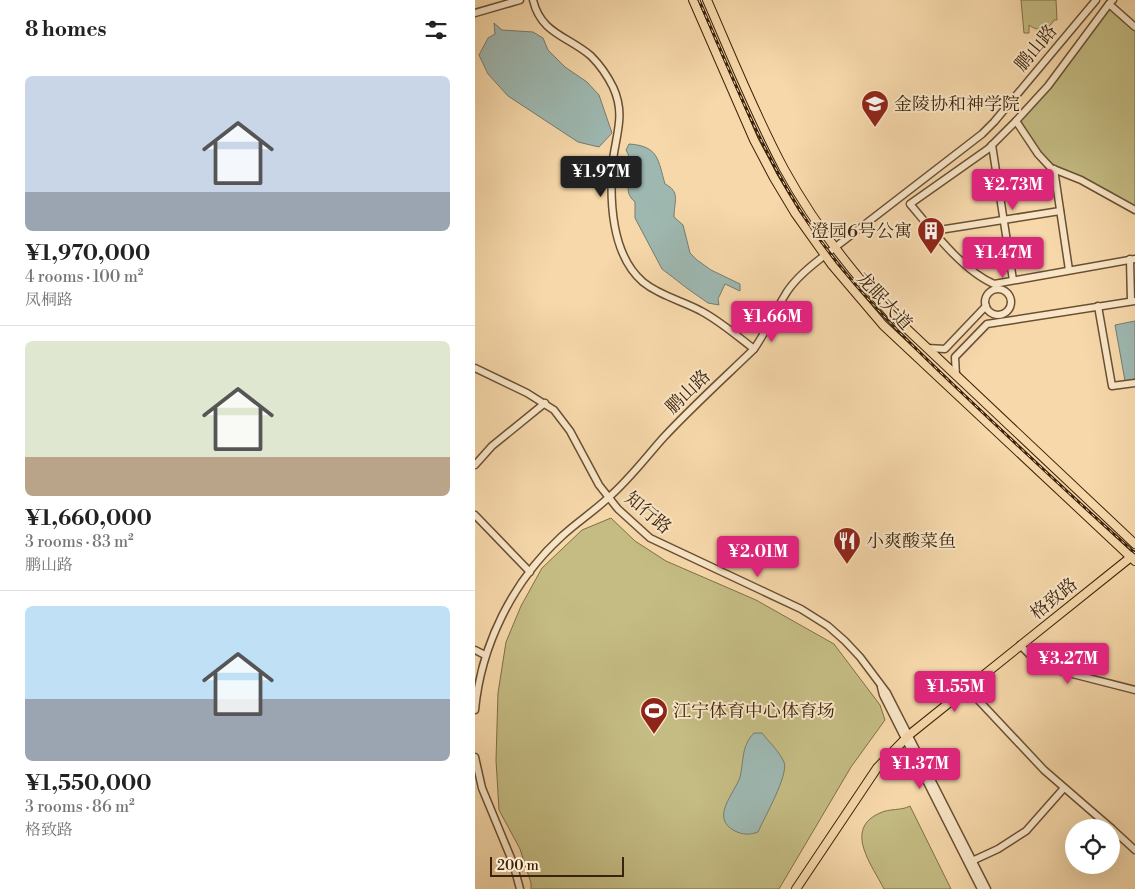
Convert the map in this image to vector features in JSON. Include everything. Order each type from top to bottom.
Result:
[{"type":"main road","name":"龙眠大道","points":[[693,0],[754,140],[795,213],[824,255],[883,325],[1134,557]]},
{"type":"main road","name":"龙眠大道","points":[[707,0],[765,133],[806,206],[865,286],[890,313],[1135,544]]},
{"type":"main road","name":"格致路","points":[[796,889],[877,768],[907,737],[1020,645],[1134,557]]},
{"type":"street","points":[[475,13],[520,0]]},
{"type":"street","points":[[533,0],[535,9],[543,23],[555,34],[591,56],[607,74],[616,94],[620,107],[619,124],[613,154],[611,206],[621,247],[631,267],[643,282],[717,320],[754,349]]},
{"type":"street","name":"鹏山路","points":[[475,710],[476,696],[485,655],[502,618],[540,558],[608,498],[666,435],[754,349],[764,336],[785,294],[802,275],[824,255],[988,128],[1096,0]]},
{"type":"street","points":[[1000,318],[1010,307],[1010,298],[1006,292],[994,287],[967,267],[910,204],[991,145],[1016,121],[1048,86],[1111,2],[1135,27]]},
{"type":"street","points":[[1016,121],[1037,154],[1054,169],[1081,180],[1135,210]]},
{"type":"street","points":[[991,145],[1013,280]]},
{"type":"street","points":[[1054,169],[1069,270]]},
{"type":"street","points":[[933,230],[1060,211]]},
{"type":"street","points":[[956,376],[955,357],[987,324],[1000,318],[1133,301],[1133,259],[1013,280],[994,287],[986,298],[986,306],[991,313],[1000,318]]},
{"type":"street","points":[[927,348],[945,349],[986,306]]},
{"type":"street","points":[[1098,306],[1112,386],[1135,383]]},
{"type":"street","name":"知行路","points":[[475,368],[545,403],[563,419],[608,498],[650,538],[801,610],[828,626],[861,657],[880,684],[883,695],[987,889]]},
{"type":"street","points":[[475,465],[492,446],[545,403]]},
{"type":"street","points":[[475,515],[530,572]]},
{"type":"street","points":[[1020,645],[1039,664],[1135,690]]},
{"type":"street","points":[[475,650],[485,655]]},
{"type":"street","points":[[967,688],[998,723],[1064,788],[1100,819]]},
{"type":"street","name":"知行路","points":[[907,737],[981,889]]},
{"type":"street","points":[[475,758],[478,785],[513,863],[520,889]]},
{"type":"street","points":[[972,861],[998,849],[1026,831],[1064,788]]},
{"type":"street","points":[[1120,836],[1135,850]]},
{"type":"shaded area","points":[[1021,0],[1056,0],[1057,20],[1054,20],[1052,24],[1043,29],[1036,29],[1029,25],[1029,33],[1024,33]]},
{"type":"shaded area","points":[[1110,8],[1135,30],[1135,208],[1111,192],[1055,166],[1039,151],[1021,121]]},
{"type":"shaded area","points":[[611,518],[635,541],[666,561],[756,600],[834,644],[880,705],[885,720],[851,767],[779,889],[531,889],[531,883],[520,849],[499,810],[496,760],[498,693],[506,642],[521,606],[542,568],[582,530]]},
{"type":"shaded area","points":[[910,806],[951,889],[884,889],[868,859],[862,838],[863,828],[869,820],[884,811]]},
{"type":"water","points":[[494,23],[502,30],[533,32],[543,38],[548,50],[565,67],[587,82],[599,95],[612,133],[599,147],[578,142],[508,96],[488,74],[479,55],[488,38],[495,34]]},
{"type":"water","points":[[629,144],[646,148],[656,156],[665,184],[675,194],[674,217],[683,225],[690,253],[711,270],[740,284],[740,291],[725,284],[718,299],[719,305],[708,303],[662,269],[635,218],[635,202],[631,198],[628,189],[632,170],[626,150]]},
{"type":"water","points":[[1135,321],[1135,379],[1125,381],[1115,325]]},
{"type":"water","points":[[754,733],[762,733],[779,754],[785,768],[780,786],[758,832],[747,834],[735,831],[728,826],[724,819],[724,812],[740,777],[747,743]]},
{"type":"railway","points":[[699,0],[764,147],[795,203],[831,255],[850,279],[913,346],[1037,464],[1135,553]]},
{"type":"place","name":"金陵协和神学院","points":[[875,128]]},
{"type":"place","name":"澄园6号公寓","points":[[931,255]]},
{"type":"place","name":"小爽酸菜鱼","points":[[847,565]]},
{"type":"place","name":"江宁体育中心体育场","points":[[654,735]]}]
